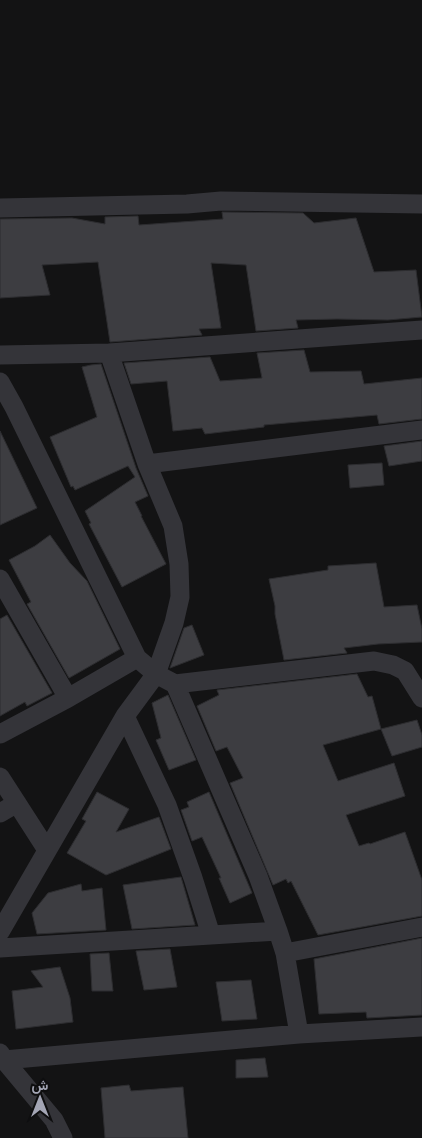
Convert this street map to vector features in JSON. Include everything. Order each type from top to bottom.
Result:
[{"type":"street","points":[[0,208],[187,204],[221,201],[422,204]]},
{"type":"street","points":[[0,355],[109,353],[422,330]]},
{"type":"street","points":[[0,932],[125,716],[156,674],[174,624],[180,596],[179,564],[173,526],[147,464],[109,353]]},
{"type":"street","points":[[0,382],[7,411],[137,658],[156,674],[174,684],[374,661],[393,665],[404,672],[422,698]]},
{"type":"street","points":[[147,464],[422,430]]},
{"type":"street","points":[[0,579],[68,698]]},
{"type":"street","points":[[0,734],[68,698],[137,658]]},
{"type":"street","points":[[174,684],[258,876],[278,931],[285,953],[299,1034]]},
{"type":"street","points":[[125,716],[167,805],[211,935]]},
{"type":"street","points":[[0,777],[47,850]]},
{"type":"street","points":[[0,812],[16,803]]},
{"type":"street","points":[[285,953],[422,927]]},
{"type":"street","points":[[0,948],[278,931]]},
{"type":"street","points":[[2,1056],[299,1034],[422,1028]]},
{"type":"street","points":[[2,1056],[54,1120],[63,1138]]},
{"type":"building","points":[[222,212],[303,213],[314,223],[356,218],[374,272],[416,270],[422,317],[388,320],[296,320],[298,328],[256,331],[246,265],[211,263],[221,328],[199,329],[202,335],[110,342],[98,262],[42,265],[50,295],[0,298],[0,219],[72,218],[105,224],[105,217],[138,216],[139,225],[223,219]]},
{"type":"building","points":[[304,350],[310,372],[361,371],[364,384],[422,378],[422,419],[379,424],[377,415],[264,425],[264,427],[205,434],[202,428],[173,431],[167,381],[131,384],[124,363],[210,357],[220,381],[262,378],[257,353]]},
{"type":"building","points":[[101,364],[136,468],[148,496],[135,502],[166,564],[122,587],[89,524],[91,523],[85,511],[135,477],[128,466],[75,490],[73,486],[71,487],[50,437],[97,417],[82,367]]},
{"type":"building","points":[[0,431],[37,508],[0,525]]},
{"type":"building","points":[[422,441],[422,461],[389,466],[384,446]]},
{"type":"building","points":[[382,463],[384,485],[350,488],[348,465]]},
{"type":"building","points":[[50,535],[70,563],[87,581],[120,649],[69,678],[27,604],[31,602],[9,560],[35,546]]},
{"type":"building","points":[[376,563],[384,607],[417,605],[422,629],[422,642],[344,648],[347,653],[284,660],[269,579],[328,570],[328,566]]},
{"type":"building","points":[[7,615],[52,693],[27,706],[25,702],[0,716],[0,619]]},
{"type":"building","points":[[192,625],[204,655],[170,668],[184,628]]},
{"type":"building","points":[[357,674],[368,697],[372,696],[381,729],[323,745],[338,781],[394,763],[405,796],[346,815],[359,846],[405,832],[422,880],[422,916],[318,935],[291,881],[288,883],[286,879],[273,885],[230,783],[243,778],[227,747],[216,751],[197,706],[219,695],[217,690]]},
{"type":"building","points":[[168,695],[196,760],[169,770],[156,740],[161,738],[152,703]]},
{"type":"building","points":[[417,720],[422,735],[422,747],[392,756],[381,729]]},
{"type":"building","points":[[97,792],[129,809],[116,832],[159,817],[171,849],[106,875],[67,853],[86,821],[82,819]]},
{"type":"building","points":[[209,792],[252,893],[230,903],[202,837],[192,841],[181,810],[189,807],[187,802]]},
{"type":"building","points":[[181,877],[195,925],[132,929],[123,885]]},
{"type":"building","points":[[81,884],[82,891],[102,888],[106,930],[37,934],[32,913],[48,893]]},
{"type":"building","points":[[422,938],[422,1015],[367,1018],[366,1012],[319,1014],[314,959]]},
{"type":"building","points":[[170,949],[177,987],[144,990],[136,951]]},
{"type":"building","points":[[109,953],[113,991],[92,991],[90,954]]},
{"type":"building","points":[[60,967],[70,998],[73,1022],[16,1029],[12,991],[43,987],[31,971]]},
{"type":"building","points":[[251,980],[257,1019],[222,1021],[216,982]]},
{"type":"building","points":[[265,1058],[268,1077],[236,1078],[236,1060]]},
{"type":"building","points":[[129,1085],[131,1091],[183,1087],[188,1138],[105,1138],[101,1088]]}]
